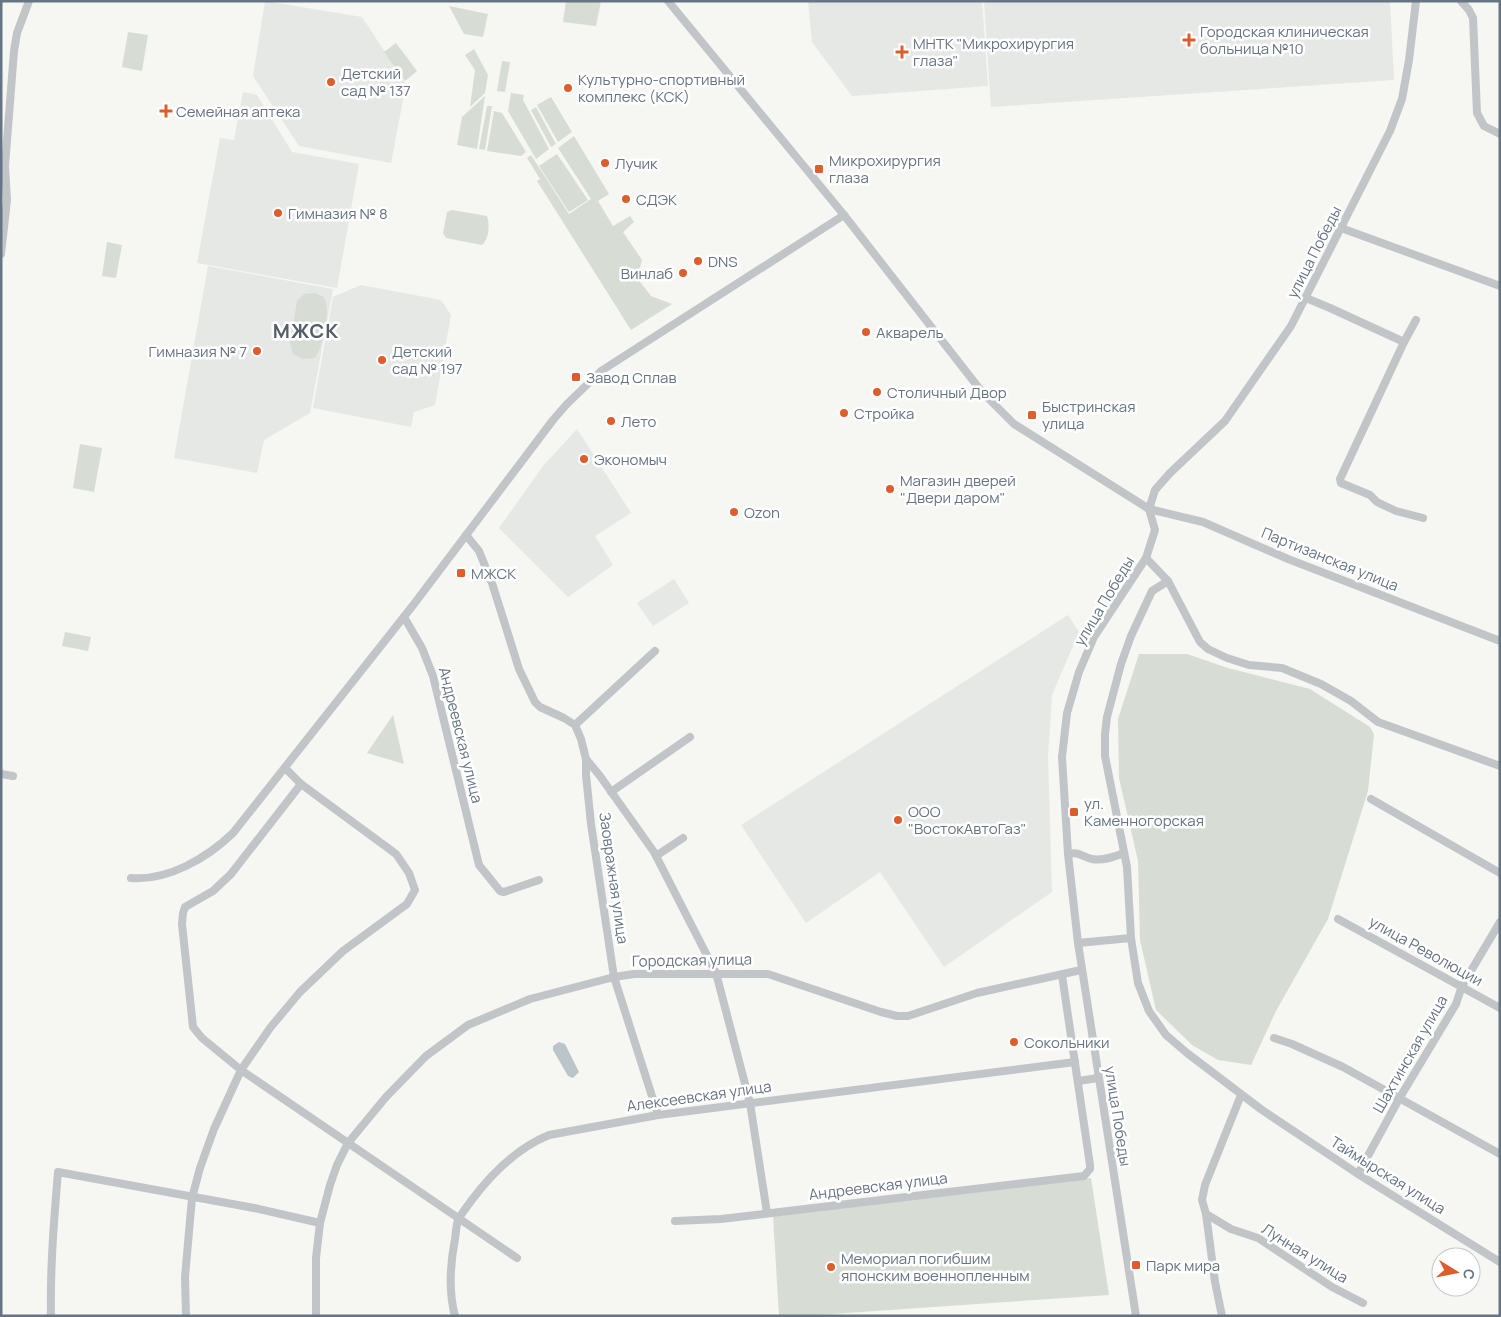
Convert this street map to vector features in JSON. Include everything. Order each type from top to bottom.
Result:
[{"type":"street","points":[[1,254],[7,200],[3,166],[17,33],[29,1]]},
{"type":"street","points":[[668,1],[844,215],[982,392],[1014,424],[1149,509]]},
{"type":"street","name":"улица Победы","points":[[1136,1316],[1081,970],[1068,854],[1062,757],[1067,712],[1079,672],[1094,637],[1146,558],[1154,530],[1149,509],[1155,490],[1170,473],[1225,421],[1291,326],[1390,131],[1402,99],[1416,1]]},
{"type":"street","points":[[1461,1],[1473,18],[1477,113],[1484,126],[1500,134]]},
{"type":"street","points":[[131,878],[140,879],[181,869],[217,847],[233,833],[404,617],[553,420],[601,371],[844,215]]},
{"type":"street","points":[[1341,228],[1500,286]]},
{"type":"street","points":[[1306,298],[1404,342]]},
{"type":"street","points":[[1416,320],[1340,479],[1341,483],[1370,495],[1386,507],[1409,516],[1423,518]]},
{"type":"street","name":"Партизанская улица","points":[[1149,509],[1186,516],[1203,522],[1288,558],[1500,641]]},
{"type":"street","points":[[466,535],[479,551],[492,583],[519,669],[535,702],[575,726],[581,739],[586,759],[658,859],[716,973],[750,1103],[767,1213]]},
{"type":"street","points":[[1146,558],[1168,581],[1200,642],[1208,649],[1227,658],[1249,664],[1282,668],[1313,680],[1351,701],[1378,722],[1500,766]]},
{"type":"street","name":"Таймырская улица","points":[[1168,581],[1152,591],[1131,636],[1121,664],[1107,717],[1105,734],[1105,756],[1127,867],[1131,938],[1138,983],[1149,1011],[1166,1035],[1241,1095],[1358,1174],[1500,1262]]},
{"type":"street","name":"Андреевская улица","points":[[404,617],[422,648],[434,676],[479,865],[500,891],[504,892],[539,880]]},
{"type":"street","points":[[575,726],[655,651]]},
{"type":"street","points":[[611,792],[690,737]]},
{"type":"street","name":"Заовражная улица","points":[[586,759],[592,824],[614,977],[658,1115]]},
{"type":"street","points":[[186,1316],[185,1269],[192,1198],[214,1129],[242,1070],[270,1028],[300,992],[343,951],[410,902],[415,890],[409,873],[396,854],[301,784],[285,768]]},
{"type":"street","points":[[1,774],[13,776]]},
{"type":"street","points":[[301,784],[231,874],[213,892],[186,907],[183,913],[182,924],[193,1027],[202,1038],[242,1070],[517,1258]]},
{"type":"street","points":[[1371,799],[1500,873]]},
{"type":"street","points":[[658,859],[683,838]]},
{"type":"street","points":[[1068,854],[1077,853],[1095,859],[1124,854]]},
{"type":"street","name":"улица Революции","points":[[1338,919],[1500,1008]]},
{"type":"street","name":"Шахтинская улица","points":[[1358,1174],[1399,1099],[1456,1004],[1462,986],[1500,922]]},
{"type":"street","points":[[1078,943],[1131,938]]},
{"type":"street","name":"Городская улица","points":[[316,1316],[316,1258],[320,1223],[337,1165],[348,1143],[386,1097],[426,1056],[468,1025],[530,999],[614,977],[634,974],[768,974],[880,1012],[897,1016],[908,1016],[977,993],[1081,970]]},
{"type":"street","points":[[1062,975],[1078,1082],[1098,1078]]},
{"type":"street","points":[[1274,1038],[1343,1067],[1500,1154]]},
{"type":"street","name":"Алексеевская улица","points":[[455,1316],[450,1267],[458,1219],[498,1169],[534,1141],[562,1132],[658,1115],[1075,1062]]},
{"type":"street","name":"Андреевская улица","points":[[675,1221],[721,1219],[1084,1176],[1090,1169],[1090,1165],[1078,1082]]},
{"type":"street","points":[[1222,1316],[1215,1282],[1206,1214],[1202,1200],[1204,1185],[1241,1095]]},
{"type":"street","points":[[51,1316],[52,1239],[58,1172],[254,1208],[320,1223]]},
{"type":"street","name":"Лунная улица","points":[[1206,1214],[1231,1229],[1258,1238],[1332,1287],[1363,1303]]},
{"type":"shaded area","name":"Детский сад № 137","points":[[265,1],[362,17],[406,84],[391,163],[299,146],[253,76]]},
{"type":"shaded area","points":[[566,1],[601,1],[596,26],[563,22]]},
{"type":"shaded area","name":"МНТК \"Микрохирургия глаза\"","points":[[808,1],[982,1],[988,86],[852,96],[812,42]]},
{"type":"shaded area","name":"Городская клиническая больница №10","points":[[984,1],[1390,1],[1394,80],[991,107]]},
{"type":"shaded area","points":[[449,6],[488,14],[483,37],[464,34]]},
{"type":"shaded area","points":[[128,32],[148,35],[142,71],[122,67]]},
{"type":"shaded area","points":[[396,43],[417,71],[405,81],[384,52]]},
{"type":"shaded area","points":[[474,49],[488,75],[485,93],[470,107],[475,70],[465,55]]},
{"type":"shaded area","points":[[502,61],[510,62],[505,92],[497,91]]},
{"type":"shaded area","name":"Гимназия № 8","points":[[243,92],[257,95],[292,152],[359,164],[337,288],[197,263],[220,138],[234,140]]},
{"type":"shaded area","points":[[511,93],[524,95],[523,100],[549,149],[536,159],[508,111]]},
{"type":"shaded area","points":[[485,96],[477,149],[457,145],[462,117]]},
{"type":"shaded area","points":[[551,97],[572,132],[558,142],[537,105]]},
{"type":"shaded area","points":[[487,106],[492,106],[485,150],[479,149]]},
{"type":"shaded area","points":[[536,107],[556,144],[551,147],[531,110]]},
{"type":"shaded area","points":[[494,111],[502,113],[526,152],[521,156],[487,151]]},
{"type":"shaded area","points":[[574,136],[609,194],[598,201],[613,226],[630,216],[634,222],[623,232],[642,260],[637,278],[651,296],[672,304],[631,330],[537,181],[540,179],[527,158],[531,155],[569,214],[591,199],[558,148]]},
{"type":"shaded area","points":[[557,154],[588,200],[569,212],[539,166]]},
{"type":"shaded area","points":[[452,210],[487,216],[488,232],[482,245],[446,238],[443,233],[447,212]]},
{"type":"shaded area","points":[[107,242],[122,245],[116,278],[102,276]]},
{"type":"shaded area","name":"Гимназия № 7","points":[[208,266],[333,289],[310,413],[264,440],[257,473],[174,458]]},
{"type":"shaded area","name":"Детский сад № 197","points":[[361,285],[441,300],[451,315],[435,405],[414,412],[411,427],[313,408],[333,297]]},
{"type":"shaded area","points":[[315,293],[324,297],[327,311],[326,328],[315,358],[303,359],[293,354],[290,343],[297,301],[304,294]]},
{"type":"shaded area","points":[[577,429],[631,513],[595,536],[613,565],[568,597],[499,528],[543,466]]},
{"type":"shaded area","points":[[80,444],[102,448],[94,492],[73,488]]},
{"type":"shaded area","points":[[674,579],[689,603],[653,626],[637,603]]},
{"type":"shaded area","points":[[1068,615],[1079,632],[1052,695],[1048,757],[1052,892],[944,967],[880,872],[806,923],[741,825]]},
{"type":"shaded area","points":[[65,632],[91,637],[88,651],[62,646]]},
{"type":"shaded area","points":[[1139,654],[1187,654],[1228,668],[1310,689],[1370,727],[1374,734],[1368,791],[1328,919],[1276,1011],[1251,1065],[1218,1060],[1192,1045],[1156,1010],[1140,940],[1138,861],[1119,778],[1118,719]]},
{"type":"shaded area","points":[[393,715],[404,764],[367,753]]},
{"type":"shaded area","points":[[559,1042],[565,1044],[579,1072],[573,1078],[568,1076],[553,1050],[553,1046]]},
{"type":"shaded area","name":"Парк мира","points":[[1091,1178],[1109,1295],[779,1316],[773,1216]]},
{"type":"place","name":"Городская клиническая больница №10","points":[[1189,40]]},
{"type":"place","name":"МНТК \"Микрохирургия глаза\"","points":[[902,52]]},
{"type":"place","name":"Детский сад № 137","points":[[331,82]]},
{"type":"place","name":"Культурно-спортивный комплекс (КСК)","points":[[568,88]]},
{"type":"place","name":"Семейная аптека","points":[[166,111]]},
{"type":"place","name":"Лучик","points":[[605,163]]},
{"type":"place","name":"Микрохирургия глаза","points":[[819,169]]},
{"type":"place","name":"СДЭК","points":[[626,199]]},
{"type":"place","name":"Гимназия № 8","points":[[278,213]]},
{"type":"place","name":"DNS","points":[[698,261]]},
{"type":"place","name":"Винлаб","points":[[683,273]]},
{"type":"place","name":"Акварель","points":[[866,332]]},
{"type":"place","name":"Гимназия № 7","points":[[257,351]]},
{"type":"place","name":"Детский сад № 197","points":[[382,360]]},
{"type":"place","name":"Завод Сплав","points":[[576,377]]},
{"type":"place","name":"Столичный Двор","points":[[877,392]]},
{"type":"place","name":"Стройка","points":[[844,413]]},
{"type":"place","name":"Быстринская улица","points":[[1032,415]]},
{"type":"place","name":"Лето","points":[[611,421]]},
{"type":"place","name":"Экономыч","points":[[584,459]]},
{"type":"place","name":"Магазин дверей \"Двери даром\"","points":[[890,489]]},
{"type":"place","name":"Ozon","points":[[734,512]]},
{"type":"place","name":"МЖСК","points":[[461,573]]},
{"type":"place","name":"ул. Каменногорская","points":[[1074,812]]},
{"type":"place","name":"ООО \"ВостокАвтоГаз\"","points":[[898,820]]},
{"type":"place","name":"Сокольники","points":[[1014,1042]]},
{"type":"place","name":"Парк мира","points":[[1136,1265]]},
{"type":"place","name":"Мемориал погибшим японским военнопленным","points":[[831,1267]]},
{"type":"district","name":"МЖСК","points":[[306,330]]}]
